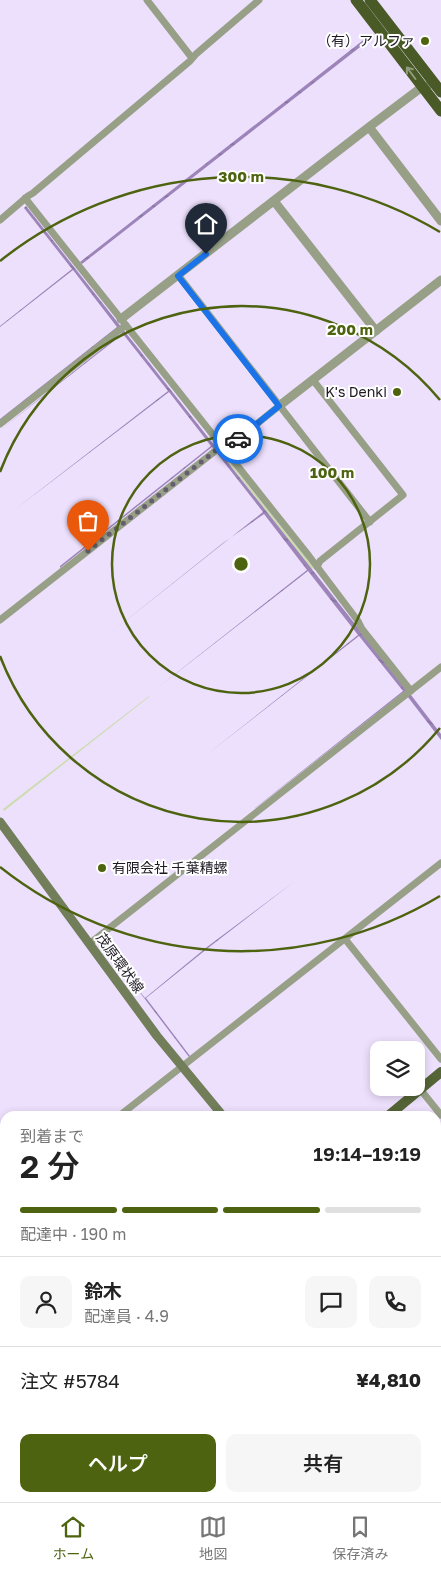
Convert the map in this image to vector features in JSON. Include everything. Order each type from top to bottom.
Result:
[{"type":"highway","points":[[356,0],[441,111]]},
{"type":"highway","points":[[370,0],[439,85]]},
{"type":"main road","name":"茂原環状線","points":[[0,822],[182,1068],[219,1111]]},
{"type":"main road","points":[[425,1086],[441,1072]]},
{"type":"main road","points":[[394,1111],[413,1096]]},
{"type":"street","points":[[147,0],[192,58]]},
{"type":"street","points":[[0,220],[53,177],[259,0]]},
{"type":"street","points":[[0,424],[178,276],[369,126],[418,90],[439,85]]},
{"type":"street","points":[[369,126],[441,221]]},
{"type":"street","points":[[26,198],[317,567],[362,629],[411,691]]},
{"type":"street","points":[[274,201],[376,332]]},
{"type":"street","points":[[178,276],[370,522]]},
{"type":"street","points":[[0,620],[219,448],[231,445],[441,280]]},
{"type":"street","points":[[313,380],[403,495],[320,561],[317,567]]},
{"type":"street","points":[[89,944],[441,667]]},
{"type":"street","points":[[126,1111],[441,863]]},
{"type":"street","points":[[345,939],[441,1059]]},
{"type":"street","points":[[425,1096],[438,1111]]},
{"type":"green space","points":[[222,452],[314,568],[311,569]]},
{"type":"green space","points":[[149,697],[4,811],[3,809]]},
{"type":"water","points":[[371,34],[373,37],[82,264],[80,262]]},
{"type":"water","points":[[26,206],[411,695],[441,734],[441,740],[404,692],[250,812],[403,691],[359,636],[205,756],[358,635],[308,571],[156,689],[307,570],[264,514],[231,537],[263,512],[212,447],[60,568],[60,566],[211,446],[169,392],[13,511],[168,391],[123,334],[0,430],[122,333],[118,328],[0,421],[0,419],[117,327],[73,270],[0,327],[72,269],[24,208]]},
{"type":"water","points":[[231,537],[109,634],[223,543]]},
{"type":"water","points":[[295,881],[146,998],[190,1056],[204,1045],[189,1057],[100,940],[145,998],[207,947]]},
{"type":"way so far","points":[[88,551],[219,448],[231,445],[238,439]]},
{"type":"place","name":"（有）アルファ","points":[[425,41]]},
{"type":"place","name":"K's Denki","points":[[397,392]]},
{"type":"place","name":"有限会社 千葉精螺","points":[[102,868]]},
{"type":"route","points":[[206,254],[178,276],[279,406],[238,439]]}]
